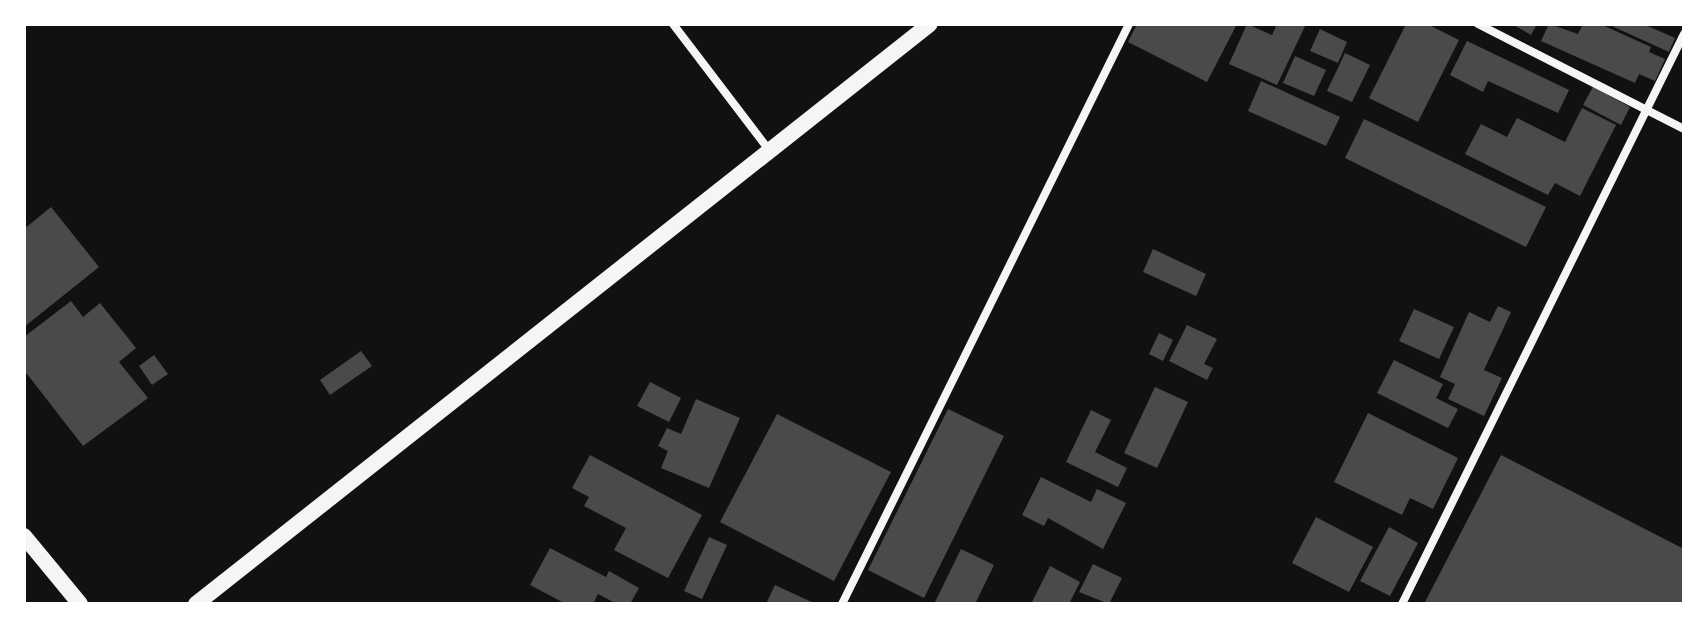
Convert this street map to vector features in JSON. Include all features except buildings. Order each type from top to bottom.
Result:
[{"type":"main road","points":[[196,604],[930,24]]},
{"type":"main road","points":[[24,536],[80,604]]},
{"type":"street","points":[[673,24],[770,151]]},
{"type":"street","points":[[842,604],[1129,24]]},
{"type":"street","points":[[1478,24],[1684,129]]},
{"type":"street","points":[[1402,604],[1684,34]]}]
